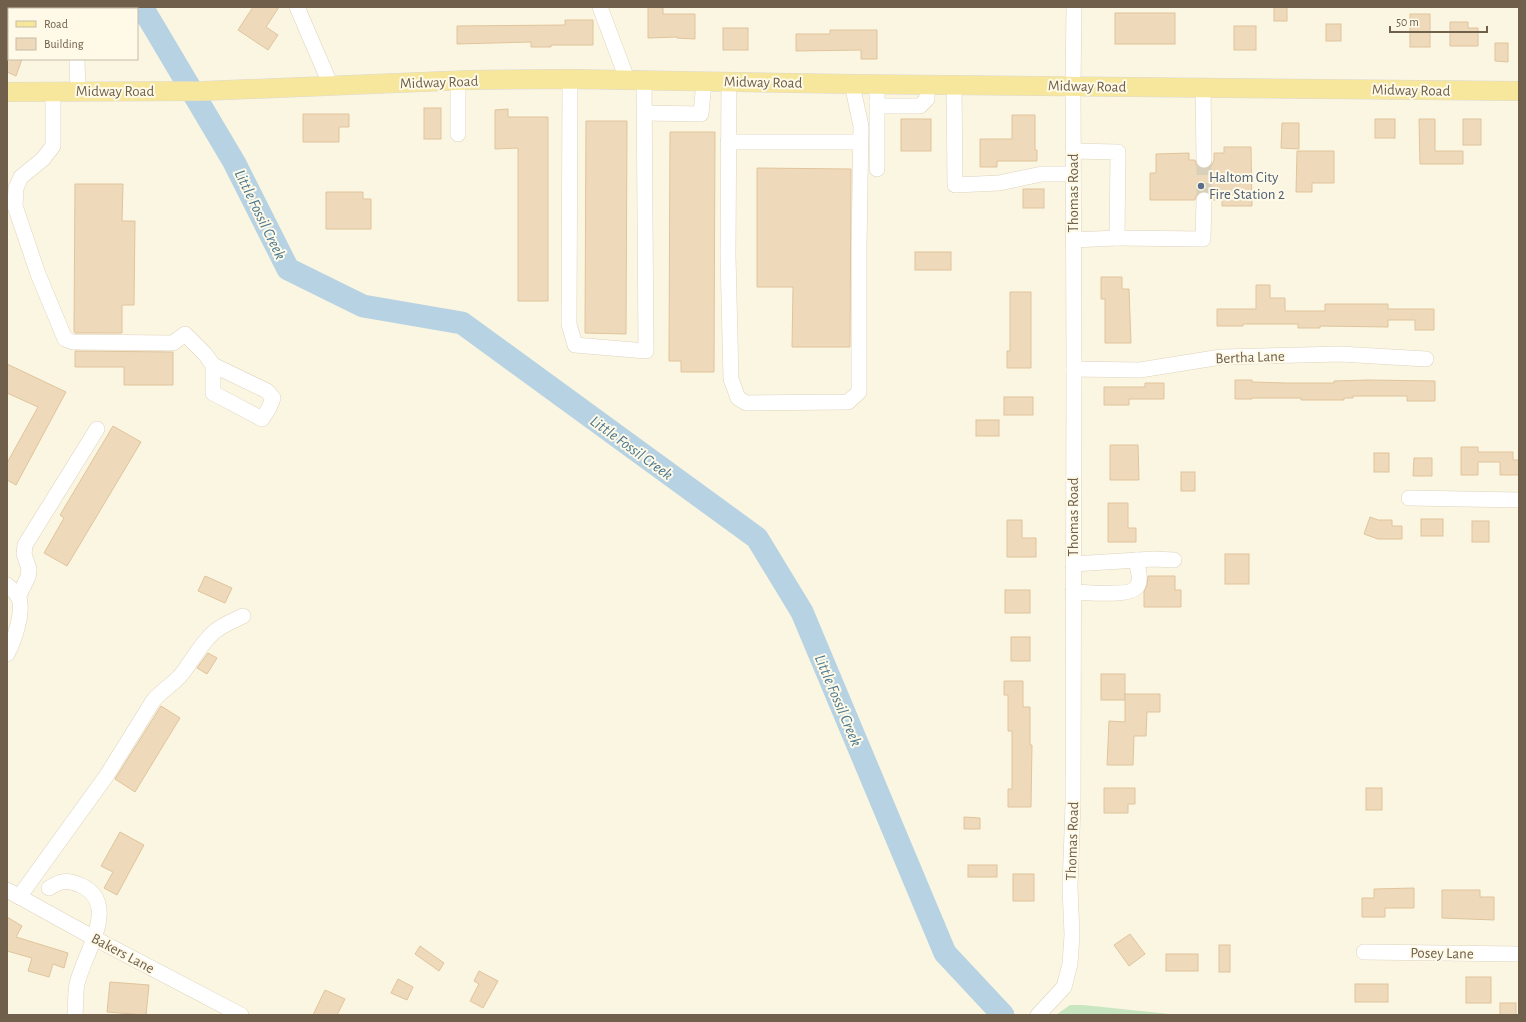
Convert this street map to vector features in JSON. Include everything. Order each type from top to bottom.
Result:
[{"type":"main road","name":"Midway Road","points":[[7,92],[241,89],[570,78],[852,84],[877,93],[927,84],[1519,91]]},
{"type":"street","points":[[298,7],[332,86]]},
{"type":"street","points":[[570,78],[569,324],[575,345],[646,351],[644,113],[636,80],[600,7]]},
{"type":"street","name":"Thomas Road","points":[[1038,1015],[1064,987],[1070,964],[1072,935],[1070,887],[1073,804],[1074,7]]},
{"type":"street","points":[[77,60],[78,92]]},
{"type":"street","points":[[458,81],[458,134]]},
{"type":"street","points":[[644,113],[701,114],[704,81]]},
{"type":"street","points":[[729,81],[728,142],[731,378],[738,398],[746,403],[848,402],[859,392],[861,126],[852,84]]},
{"type":"street","points":[[954,84],[955,184],[999,183],[1042,174],[1073,174]]},
{"type":"street","points":[[1203,87],[1204,160]]},
{"type":"street","points":[[53,92],[52,146],[43,159],[21,177],[16,188],[14,226],[38,274],[65,339],[73,342],[173,343],[185,334],[205,354],[213,365]]},
{"type":"street","points":[[877,93],[877,169]]},
{"type":"street","points":[[728,142],[861,142]]},
{"type":"street","points":[[1073,151],[1118,152],[1117,238]]},
{"type":"street","points":[[1073,240],[1117,238],[1203,239],[1204,200]]},
{"type":"street","name":"Bertha Lane","points":[[1074,369],[1140,370],[1220,357],[1340,354],[1426,359]]},
{"type":"street","points":[[18,597],[28,577],[29,569],[24,554],[25,545],[97,428]]},
{"type":"street","points":[[1409,498],[1519,500]]},
{"type":"street","points":[[1073,564],[1136,560],[1174,560]]},
{"type":"street","points":[[1073,592],[1124,593],[1134,591],[1138,585],[1139,573],[1136,560]]},
{"type":"street","points":[[7,585],[18,597],[20,605],[18,623],[7,654]]},
{"type":"street","points":[[13,893],[32,879],[107,775],[160,692],[172,684],[180,676],[213,633],[224,625],[243,616]]},
{"type":"street","points":[[32,879],[42,882],[49,888],[50,897],[48,912]]},
{"type":"street","points":[[49,888],[63,881],[72,881],[86,887],[96,896],[99,905],[99,915],[94,938],[77,984],[75,1015]]},
{"type":"street","name":"Bakers Lane","points":[[13,893],[94,938],[241,1015]]},
{"type":"street","name":"Posey Lane","points":[[1364,952],[1519,954]]},
{"type":"green space","points":[[1070,1005],[1083,1005],[1179,1015],[1056,1015]]},
{"type":"building","points":[[253,7],[279,7],[266,27],[278,35],[268,50],[238,30]]},
{"type":"building","points":[[648,7],[663,7],[663,14],[695,14],[695,39],[677,37],[648,38]]},
{"type":"building","points":[[1274,7],[1287,7],[1287,21],[1274,21]]},
{"type":"building","points":[[1115,13],[1175,13],[1175,44],[1115,44]]},
{"type":"building","points":[[1410,14],[1430,14],[1430,47],[1410,47]]},
{"type":"building","points":[[565,20],[593,20],[593,45],[551,45],[551,47],[531,47],[531,42],[457,44],[457,26],[565,25]]},
{"type":"building","points":[[1450,22],[1468,22],[1468,28],[1478,28],[1478,46],[1450,46]]},
{"type":"building","points":[[1326,24],[1341,24],[1341,41],[1326,41]]},
{"type":"building","points":[[1234,26],[1256,26],[1256,50],[1234,50]]},
{"type":"building","points":[[723,28],[748,28],[748,50],[723,50]]},
{"type":"building","points":[[830,30],[877,30],[877,59],[861,59],[861,50],[796,51],[796,34],[830,34]]},
{"type":"building","points":[[1495,43],[1508,43],[1508,62],[1495,61]]},
{"type":"building","points":[[7,59],[22,60],[16,76],[7,72]]},
{"type":"building","points":[[424,108],[441,108],[441,139],[424,139]]},
{"type":"building","points":[[508,109],[508,117],[548,117],[548,301],[518,301],[518,148],[495,149],[495,110]]},
{"type":"building","points":[[303,114],[349,114],[349,127],[339,127],[339,142],[303,142]]},
{"type":"building","points":[[1012,115],[1035,115],[1035,150],[1037,150],[1037,161],[997,161],[997,167],[980,167],[980,139],[1012,139]]},
{"type":"building","points":[[901,119],[931,119],[931,151],[901,151]]},
{"type":"building","points":[[1375,119],[1395,119],[1395,138],[1375,138]]},
{"type":"building","points":[[1419,119],[1435,119],[1435,151],[1463,151],[1463,164],[1420,164]]},
{"type":"building","points":[[1463,119],[1481,119],[1481,145],[1463,145]]},
{"type":"building","points":[[586,121],[627,121],[626,334],[585,333]]},
{"type":"building","points":[[1282,123],[1299,123],[1299,149],[1281,148]]},
{"type":"building","points":[[670,132],[715,132],[714,372],[681,372],[681,361],[669,361]]},
{"type":"building","name":"Haltom City Fire Station 2","points":[[1224,147],[1251,147],[1252,206],[1222,206],[1222,200],[1213,200],[1209,193],[1205,191],[1199,192],[1195,200],[1150,200],[1150,173],[1156,173],[1156,154],[1189,153],[1189,160],[1195,160],[1199,168],[1205,169],[1212,165],[1214,153],[1224,153]]},
{"type":"building","points":[[1297,151],[1334,151],[1334,183],[1312,183],[1312,192],[1296,192]]},
{"type":"building","points":[[757,168],[851,169],[850,347],[792,347],[793,287],[757,287]]},
{"type":"building","points":[[75,184],[123,184],[122,221],[135,221],[134,305],[122,305],[122,333],[75,333],[74,331]]},
{"type":"building","points":[[1023,189],[1044,189],[1044,208],[1023,208]]},
{"type":"building","points":[[326,192],[363,192],[363,199],[371,199],[371,229],[326,229]]},
{"type":"building","points":[[915,252],[951,252],[951,270],[915,270]]},
{"type":"building","points":[[1101,277],[1122,277],[1122,289],[1129,289],[1131,343],[1105,343],[1105,299],[1101,299]]},
{"type":"building","points":[[1256,285],[1270,285],[1270,298],[1285,298],[1285,311],[1325,311],[1325,304],[1388,304],[1388,309],[1434,309],[1434,330],[1415,330],[1415,320],[1388,320],[1388,327],[1320,326],[1320,328],[1298,328],[1298,324],[1243,324],[1243,326],[1217,326],[1217,309],[1256,309]]},
{"type":"building","points":[[1010,292],[1031,292],[1031,368],[1007,368],[1007,351],[1010,351]]},
{"type":"building","points":[[75,351],[173,352],[173,385],[124,385],[124,367],[75,367]]},
{"type":"building","points":[[7,364],[66,392],[16,485],[7,480],[7,463],[38,407],[7,393]]},
{"type":"building","points":[[1235,380],[1285,383],[1334,383],[1334,381],[1369,380],[1435,381],[1435,401],[1407,401],[1407,396],[1353,396],[1353,398],[1344,398],[1344,400],[1301,400],[1301,398],[1235,399]]},
{"type":"building","points":[[1145,383],[1164,383],[1164,399],[1129,399],[1129,405],[1104,405],[1104,387],[1145,387]]},
{"type":"building","points":[[1004,397],[1033,397],[1033,415],[1004,415]]},
{"type":"building","points":[[976,420],[999,420],[999,436],[976,436]]},
{"type":"building","points":[[113,426],[141,442],[67,566],[44,553],[64,518],[60,515]]},
{"type":"building","points":[[1110,445],[1138,445],[1139,480],[1110,480]]},
{"type":"building","points":[[1461,447],[1478,447],[1478,452],[1513,452],[1513,460],[1519,460],[1519,475],[1500,475],[1500,462],[1478,462],[1478,475],[1461,475]]},
{"type":"building","points":[[1374,453],[1389,453],[1389,472],[1374,472]]},
{"type":"building","points":[[1414,458],[1432,458],[1432,476],[1413,476]]},
{"type":"building","points":[[1181,472],[1195,472],[1195,491],[1181,491]]},
{"type":"building","points":[[1108,503],[1128,503],[1128,528],[1136,528],[1136,542],[1108,542]]},
{"type":"building","points":[[1370,517],[1378,520],[1392,520],[1392,526],[1402,526],[1402,539],[1378,539],[1364,534]]},
{"type":"building","points":[[1421,519],[1443,519],[1443,536],[1421,536]]},
{"type":"building","points":[[1007,520],[1022,520],[1022,538],[1036,538],[1036,557],[1007,557]]},
{"type":"building","points":[[1472,521],[1489,521],[1489,542],[1472,542]]},
{"type":"building","points":[[1225,554],[1249,554],[1249,584],[1225,584]]},
{"type":"building","points":[[205,576],[232,588],[225,603],[198,591]]},
{"type":"building","points":[[1148,576],[1175,576],[1175,590],[1181,590],[1181,607],[1144,607],[1144,592],[1147,585]]},
{"type":"building","points":[[1005,590],[1030,590],[1030,613],[1005,613]]},
{"type":"building","points":[[1011,637],[1030,637],[1030,661],[1011,661]]},
{"type":"building","points":[[208,653],[217,658],[207,674],[197,668]]},
{"type":"building","points":[[1101,674],[1125,674],[1125,700],[1101,700]]},
{"type":"building","points":[[1004,681],[1023,681],[1023,707],[1030,707],[1030,745],[1032,745],[1031,807],[1008,807],[1008,789],[1012,789],[1012,731],[1008,731],[1008,695],[1004,695]]},
{"type":"building","points":[[1125,694],[1160,694],[1160,712],[1147,712],[1146,736],[1134,736],[1133,765],[1107,765],[1109,721],[1125,722]]},
{"type":"building","points":[[161,706],[180,718],[135,792],[115,779]]},
{"type":"building","points":[[1104,788],[1135,788],[1135,804],[1128,804],[1128,813],[1104,813]]},
{"type":"building","points":[[1366,788],[1382,788],[1382,810],[1366,810]]},
{"type":"building","points":[[964,817],[980,818],[980,829],[964,829]]},
{"type":"building","points":[[120,832],[144,845],[117,895],[104,888],[113,872],[101,866]]},
{"type":"building","points":[[968,865],[997,865],[997,877],[968,877]]},
{"type":"building","points":[[1013,874],[1034,874],[1034,901],[1013,901]]},
{"type":"building","points":[[1414,888],[1414,908],[1385,908],[1385,917],[1362,917],[1362,898],[1374,898],[1374,889]]},
{"type":"building","points":[[1442,890],[1480,890],[1480,897],[1494,897],[1494,920],[1442,918]]},
{"type":"building","points":[[7,917],[22,926],[16,937],[68,953],[64,968],[53,964],[49,977],[28,971],[32,958],[7,951]]},
{"type":"building","points":[[1130,934],[1145,954],[1129,966],[1114,945]]},
{"type":"building","points":[[1219,945],[1230,945],[1230,972],[1219,972]]},
{"type":"building","points":[[420,946],[444,963],[439,971],[415,954]]},
{"type":"building","points":[[1166,954],[1198,954],[1198,971],[1166,971]]},
{"type":"building","points":[[479,971],[498,981],[483,1008],[470,1001],[479,984],[474,981]]},
{"type":"building","points":[[1466,977],[1491,977],[1491,1003],[1466,1003]]},
{"type":"building","points":[[398,979],[413,987],[407,1000],[391,993]]},
{"type":"building","points":[[110,982],[149,985],[146,1015],[107,1012]]},
{"type":"building","points":[[1355,984],[1388,984],[1388,1002],[1355,1002]]},
{"type":"building","points":[[325,990],[345,999],[337,1015],[313,1015]]},
{"type":"building","points":[[1500,1003],[1516,1003],[1516,1015],[1500,1015]]},
{"type":"waterway","name":"Little Fossil Creek","points":[[142,7],[234,162],[288,269],[363,306],[462,323],[757,538],[802,612],[945,953],[1003,1015]]},
{"type":"tunnel","points":[[1204,160],[1204,200]]},
{"type":"place","name":"Haltom City Fire Station 2","points":[[1201,186]]}]
